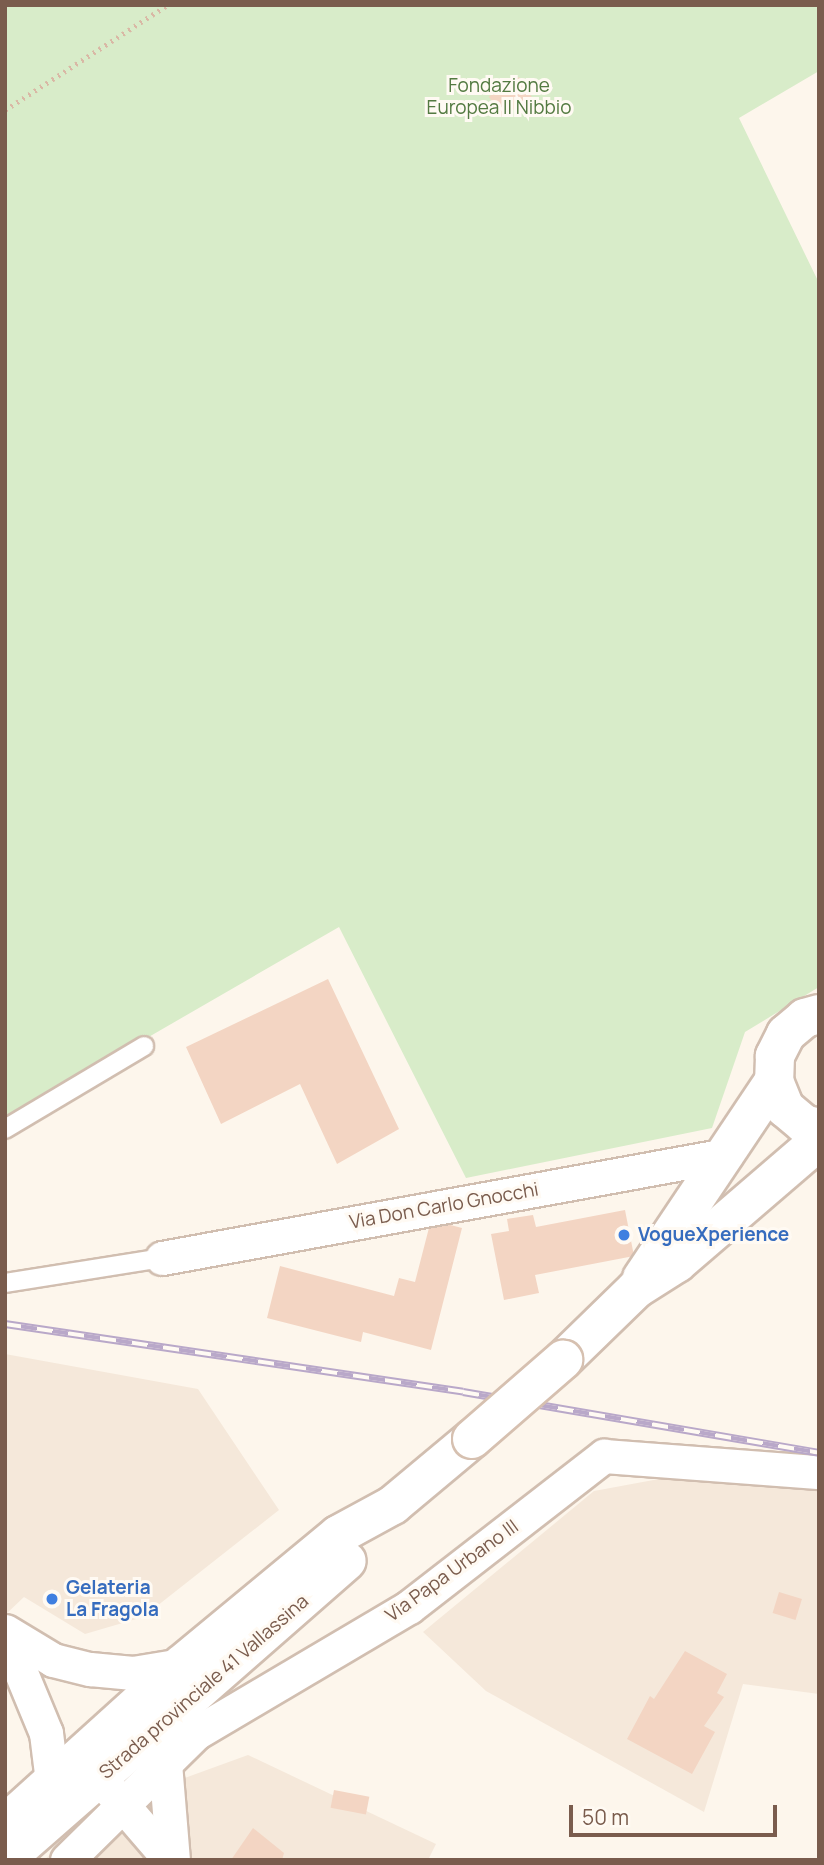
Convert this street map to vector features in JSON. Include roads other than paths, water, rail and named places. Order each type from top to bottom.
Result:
[{"type":"main road","points":[[818,1014],[786,1034],[775,1056],[774,1081],[785,1108],[804,1124],[819,1128]]},
{"type":"main road","name":"Strada provinciale 41 Vallassina","points":[[636,1290],[659,1249],[726,1155],[774,1081]]},
{"type":"main road","name":"Strada provinciale 41 Vallassina","points":[[5,1824],[181,1665],[338,1535],[393,1505],[563,1360],[636,1290],[677,1262],[819,1141]]},
{"type":"main road","name":"Strada provinciale 41 Vallassina","points":[[5,1860],[111,1792],[360,1549],[393,1505]]},
{"type":"street","name":"Via Don Carlo Gnocchi","points":[[162,1258],[726,1155]]},
{"type":"street","name":"Via Papa Urbano III","points":[[156,1750],[196,1733],[409,1606],[604,1456],[819,1472]]},
{"type":"street","points":[[5,1632],[53,1660],[90,1669],[133,1673],[181,1665]]},
{"type":"street","points":[[5,1632],[13,1672],[50,1748],[52,1781]]},
{"type":"street","points":[[156,1750],[172,1860]]},
{"type":"street","points":[[67,1860],[111,1792],[172,1860]]},
{"type":"lane","points":[[5,1129],[144,1046]]},
{"type":"lane","points":[[5,1283],[162,1258]]},
{"type":"railway","points":[[5,1324],[463,1392],[819,1453]]},
{"type":"place","name":"VogueXperience","points":[[624,1235]]},
{"type":"place","name":"Gelateria La Fragola","points":[[52,1599]]},
{"type":"park label","name":"Fondazione Europea Il Nibbio","points":[[499,97]]}]
